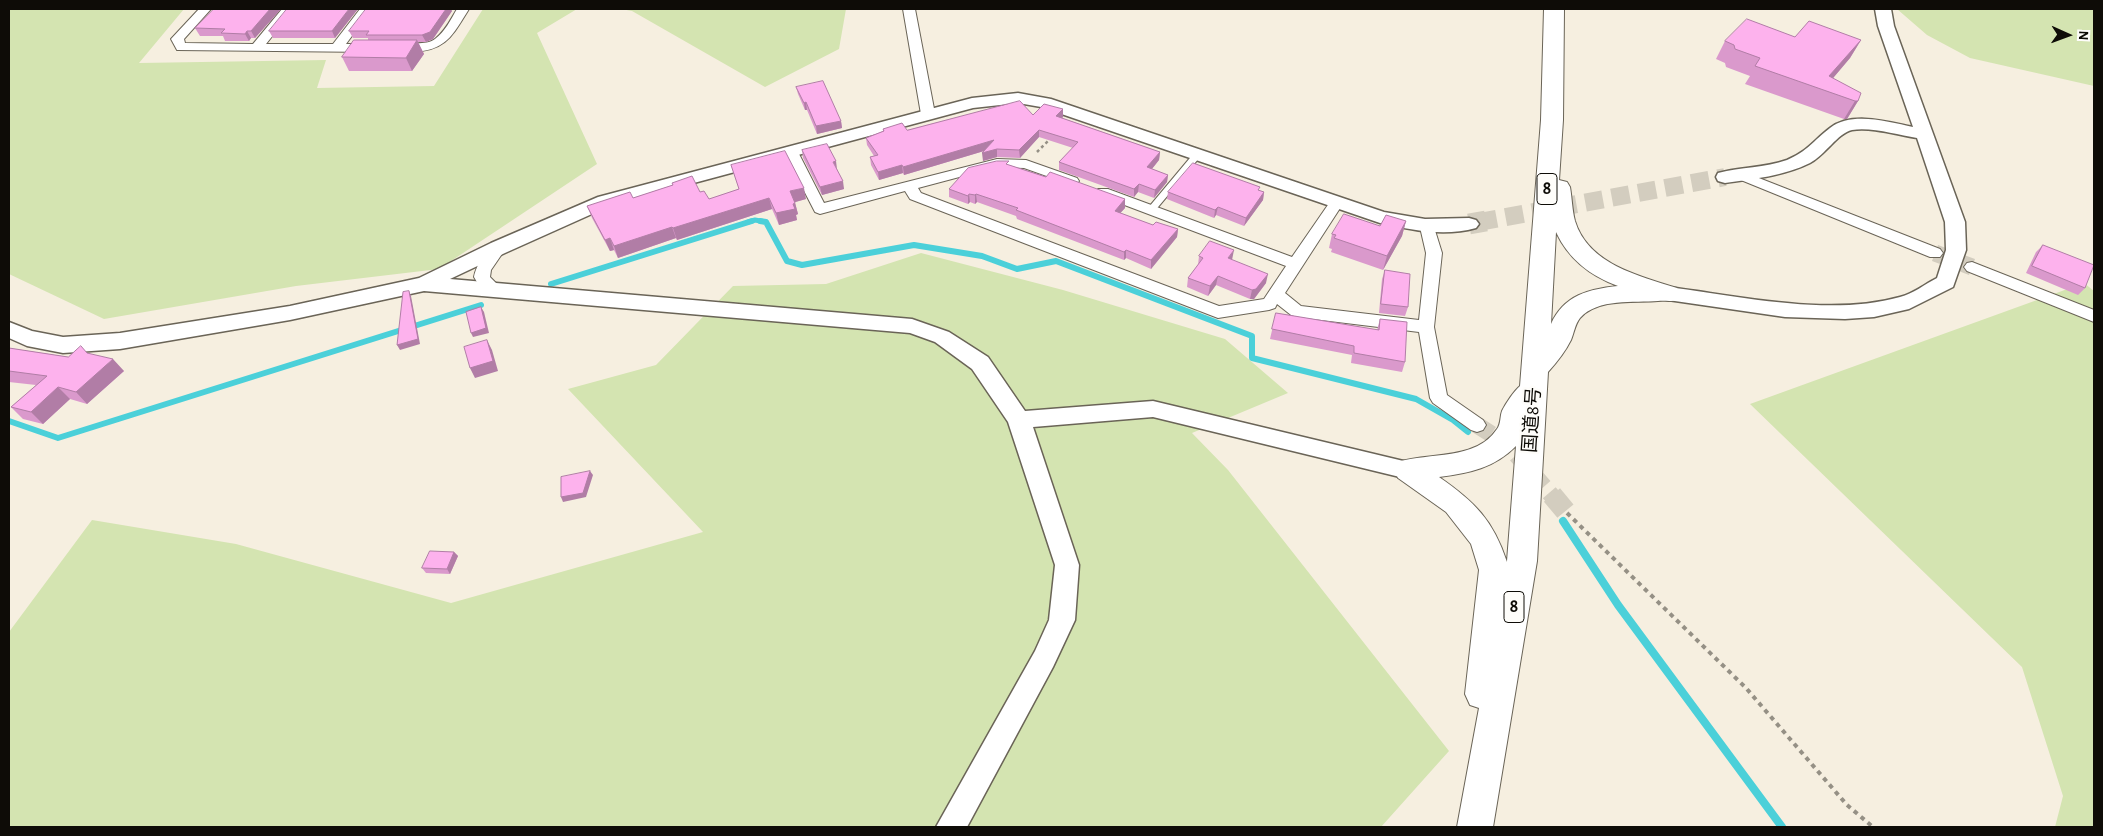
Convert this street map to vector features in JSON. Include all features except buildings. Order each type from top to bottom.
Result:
[{"type":"highway","name":"国道8号","points":[[1475,827],[1522,561],[1552,120],[1554,9]]},
{"type":"highway","points":[[1552,120],[1564,224],[1570,240],[1582,255],[1601,270],[1668,294]]},
{"type":"highway","points":[[1408,470],[1468,462],[1494,450],[1511,433],[1516,411],[1557,341],[1564,322],[1573,310],[1588,301],[1630,294],[1668,294]]},
{"type":"highway","points":[[1408,470],[1456,504],[1484,539],[1494,570],[1470,827]]},
{"type":"street","points":[[205,9],[177,39],[181,47],[428,48],[440,43],[463,9]]},
{"type":"street","points":[[256,47],[288,9]]},
{"type":"street","points":[[336,48],[366,9]]},
{"type":"street","points":[[909,9],[928,114]]},
{"type":"street","points":[[1668,294],[1788,309],[1843,313],[1903,304],[1946,282],[1956,250],[1955,222],[1886,26],[1883,9]]},
{"type":"street","points":[[9,329],[27,338],[63,344],[120,341],[290,313],[424,284],[498,248],[605,201],[972,103],[1018,98],[1045,103],[1380,217],[1428,226],[1450,227],[1469,224]]},
{"type":"street","points":[[1733,176],[1798,163],[1816,152],[1834,133],[1843,127],[1863,126],[1923,134]]},
{"type":"street","points":[[791,152],[820,209],[997,163],[1026,164],[1296,264]]},
{"type":"street","points":[[1733,176],[1935,253]]},
{"type":"street","points":[[910,186],[915,196],[1218,312],[1269,304],[1337,202]]},
{"type":"street","points":[[1428,226],[1434,253],[1426,327],[1438,398],[1477,425]]},
{"type":"street","points":[[497,292],[487,285],[482,277],[483,269],[498,248]]},
{"type":"street","points":[[1972,267],[2094,316]]},
{"type":"street","points":[[424,284],[497,292],[912,326],[942,337],[980,363],[1019,420],[1067,565],[1062,620],[1044,659],[951,827]]},
{"type":"street","points":[[1276,294],[1297,311],[1426,327]]},
{"type":"street","points":[[1019,420],[1153,409],[1408,470]]},
{"type":"lane","points":[[1151,210],[1197,154]]},
{"type":"path","points":[[1026,164],[1074,113]]},
{"type":"path","points":[[1567,513],[1746,688],[1847,805],[1873,827]]},
{"type":"green space","points":[[9,9],[184,9],[139,63],[326,60],[317,88],[434,86],[483,9],[577,9],[537,33],[597,164],[439,269],[296,286],[104,319],[9,274]]},
{"type":"green space","points":[[621,9],[846,9],[839,49],[765,87],[632,11]]},
{"type":"green space","points":[[1897,9],[2094,9],[2094,86],[1970,58],[1927,35]]},
{"type":"green space","points":[[921,253],[1063,290],[1225,339],[1288,393],[1192,433],[1228,470],[1449,751],[1381,827],[9,827],[9,632],[92,520],[236,544],[451,603],[703,532],[568,389],[656,365],[733,286],[826,284]]},
{"type":"green space","points":[[2084,283],[2094,291],[2094,827],[2055,827],[2063,796],[2022,667],[1750,404]]},
{"type":"waterway","points":[[748,222],[755,220],[766,222]]},
{"type":"waterway","points":[[551,284],[752,221]]},
{"type":"waterway","points":[[760,221],[766,222]]},
{"type":"waterway","points":[[766,222],[787,261],[802,265],[914,245],[982,256],[1017,269],[1056,261],[1252,336],[1252,358],[1416,399],[1453,420],[1468,432]]},
{"type":"waterway","points":[[9,421],[58,438],[481,305]]},
{"type":"waterway","points":[[1563,521],[1618,605],[1782,827]]},
{"type":"tunnel","points":[[1479,222],[1725,177]]},
{"type":"tunnel","points":[[1469,224],[1486,221]]},
{"type":"tunnel","points":[[1935,253],[1972,267]]},
{"type":"tunnel","points":[[1477,425],[1507,444],[1553,497]]},
{"type":"tunnel","points":[[1552,495],[1567,513]]}]
